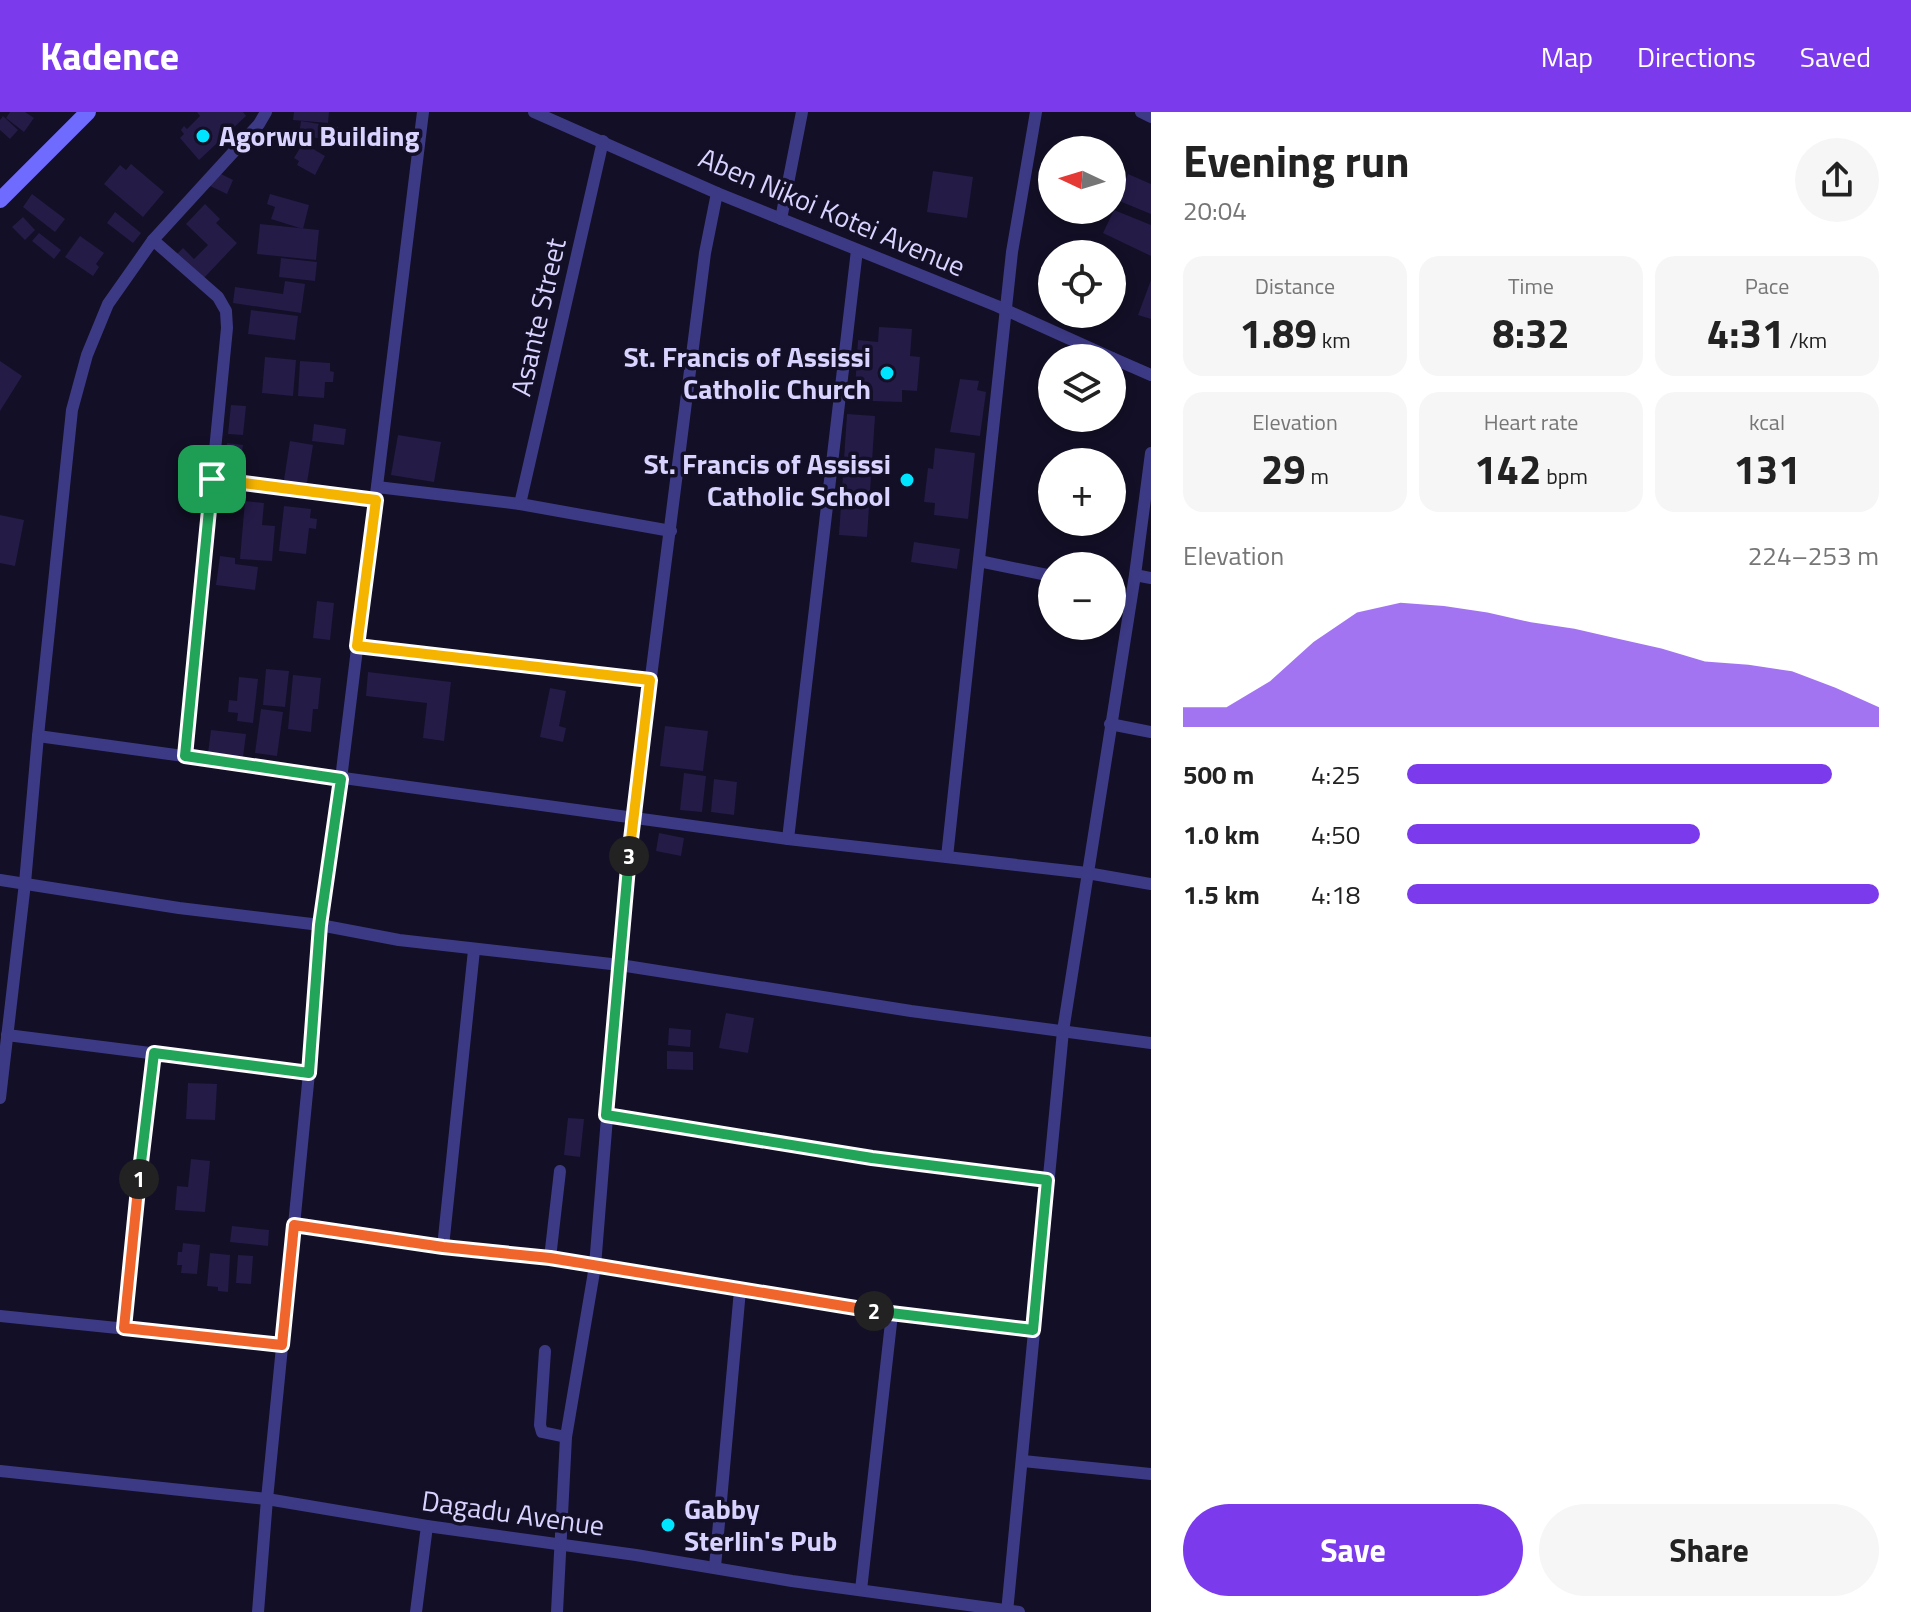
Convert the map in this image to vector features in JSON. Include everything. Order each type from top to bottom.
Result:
[{"type":"main road","points":[[2,191],[88,112]]},
{"type":"street","points":[[0,1098],[25,883],[72,410],[87,355],[108,304],[153,240],[259,124],[266,112]]},
{"type":"street","points":[[258,1612],[320,925],[341,779],[423,112]]},
{"type":"street","name":"Aben Nikoi Kotei Avenue","points":[[534,112],[717,193],[1081,344]]},
{"type":"street","points":[[781,219],[802,112]]},
{"type":"street","points":[[947,857],[1012,252],[1036,112]]},
{"type":"street","points":[[1141,112],[1151,117]]},
{"type":"street","name":"Asante Street","points":[[520,504],[603,141]]},
{"type":"street","points":[[557,1612],[566,1437],[595,1266],[633,818],[705,253],[717,193]]},
{"type":"street","points":[[153,240],[218,297],[226,311],[185,756]]},
{"type":"street","points":[[788,839],[857,250]]},
{"type":"street","name":"Aben Nikoi Kotei Avenue","points":[[1126,364],[1151,375]]},
{"type":"street","points":[[1011,1611],[1033,1330],[1063,1031],[1135,575],[1151,453]]},
{"type":"street","points":[[212,479],[520,504],[671,531]]},
{"type":"street","points":[[979,561],[1038,573]]},
{"type":"street","points":[[1135,575],[1151,578]]},
{"type":"street","points":[[357,646],[650,680]]},
{"type":"street","points":[[1110,724],[1151,732]]},
{"type":"street","points":[[38,736],[788,839],[1087,873],[1151,884]]},
{"type":"street","points":[[0,880],[179,908],[320,925],[399,940],[620,965],[897,1009],[1151,1043]]},
{"type":"street","points":[[443,1247],[474,950]]},
{"type":"street","points":[[7,1035],[309,1073]]},
{"type":"street","points":[[124,1328],[154,1053]]},
{"type":"street","points":[[606,1115],[872,1158],[1047,1180]]},
{"type":"street","points":[[550,1258],[560,1171]]},
{"type":"street","points":[[294,1225],[443,1247],[550,1258],[892,1314],[1033,1330]]},
{"type":"street","points":[[715,1567],[740,1290]]},
{"type":"street","points":[[861,1590],[892,1314]]},
{"type":"street","points":[[0,1316],[282,1345]]},
{"type":"street","points":[[545,1351],[540,1425],[546,1435],[566,1437]]},
{"type":"street","points":[[1023,1461],[1151,1474]]},
{"type":"street","name":"Dagadu Avenue","points":[[0,1471],[267,1499],[427,1526],[1011,1611]]},
{"type":"street","points":[[416,1612],[427,1526]]},
{"type":"building","points":[[10,112],[25,112],[34,118],[24,132],[6,118]]},
{"type":"building","name":"Agorwu Building","points":[[197,112],[243,112],[246,116],[199,160],[180,138],[184,134],[181,130],[184,126],[187,129],[200,116]]},
{"type":"building","points":[[294,112],[329,112],[328,123],[293,120]]},
{"type":"building","points":[[3,116],[18,130],[10,139],[0,130]]},
{"type":"building","points":[[301,121],[338,127],[335,141],[299,135]]},
{"type":"building","points":[[303,143],[325,156],[315,175],[297,165],[299,161],[294,158]]},
{"type":"building","points":[[131,164],[164,192],[143,217],[104,184],[120,165],[126,170]]},
{"type":"building","points":[[933,171],[973,177],[967,218],[927,212]]},
{"type":"building","points":[[217,172],[233,180],[227,194],[210,186]]},
{"type":"building","points":[[1128,174],[1151,184],[1151,214],[1126,204]]},
{"type":"building","points":[[32,194],[65,219],[55,232],[23,207]]},
{"type":"building","points":[[270,194],[309,205],[303,229],[271,219],[275,207],[267,204]]},
{"type":"building","points":[[205,204],[220,219],[216,223],[237,243],[202,280],[176,255],[183,248],[194,259],[208,245],[186,224]]},
{"type":"building","points":[[115,212],[141,233],[133,243],[107,223]]},
{"type":"building","points":[[1126,215],[1151,225],[1151,256],[1126,244],[1126,240],[1118,240],[1103,233],[1107,224],[1126,224]]},
{"type":"building","points":[[23,217],[35,230],[25,240],[12,227]]},
{"type":"building","points":[[260,224],[319,230],[316,260],[257,254]]},
{"type":"building","points":[[39,233],[61,250],[54,259],[32,241]]},
{"type":"building","points":[[80,236],[104,253],[96,264],[99,267],[93,276],[65,257]]},
{"type":"building","points":[[281,258],[317,262],[315,281],[279,277]]},
{"type":"building","points":[[1151,280],[1151,319],[1138,315]]},
{"type":"building","points":[[285,281],[305,284],[301,313],[233,303],[235,287],[283,294]]},
{"type":"building","points":[[251,310],[298,316],[295,340],[248,334]]},
{"type":"building","name":"St. Francis of Assissi Catholic Church","points":[[879,327],[912,329],[910,356],[920,357],[917,391],[902,390],[902,402],[872,401],[873,391],[855,389],[858,340],[878,342]]},
{"type":"building","points":[[265,357],[296,360],[293,396],[262,393]]},
{"type":"building","points":[[0,361],[22,376],[0,411]]},
{"type":"building","points":[[300,361],[330,363],[330,371],[334,372],[333,382],[325,382],[324,398],[298,396]]},
{"type":"building","points":[[960,379],[979,381],[977,390],[986,392],[980,436],[950,432]]},
{"type":"building","points":[[231,405],[246,406],[243,435],[228,434]]},
{"type":"building","points":[[847,414],[875,416],[867,537],[839,535]]},
{"type":"building","points":[[314,424],[346,429],[344,445],[312,441]]},
{"type":"building","points":[[398,435],[441,442],[434,482],[391,475]]},
{"type":"building","points":[[290,441],[313,445],[307,483],[284,480]]},
{"type":"building","points":[[227,443],[243,445],[238,478],[223,476]]},
{"type":"building","points":[[935,448],[975,453],[968,519],[934,515],[935,503],[924,502],[928,468],[933,469]]},
{"type":"building","points":[[245,501],[264,503],[262,525],[275,526],[272,561],[240,559]]},
{"type":"building","points":[[284,506],[311,509],[310,518],[317,519],[316,529],[309,528],[306,554],[279,551]]},
{"type":"building","points":[[0,515],[24,520],[15,566],[0,563]]},
{"type":"building","points":[[914,542],[960,549],[957,569],[911,562]]},
{"type":"building","points":[[220,556],[235,558],[235,564],[258,567],[255,590],[216,585]]},
{"type":"building","points":[[317,601],[334,603],[330,640],[313,638]]},
{"type":"building","points":[[266,669],[289,671],[285,707],[263,705]]},
{"type":"building","points":[[368,672],[451,682],[444,741],[423,738],[427,703],[366,696]]},
{"type":"building","points":[[293,675],[321,678],[318,709],[313,709],[311,732],[288,729]]},
{"type":"building","points":[[239,677],[258,679],[253,723],[237,721],[238,713],[228,712],[229,700],[237,701]]},
{"type":"building","points":[[550,688],[566,691],[559,726],[566,728],[563,742],[540,737]]},
{"type":"building","points":[[261,709],[283,712],[277,756],[255,753]]},
{"type":"building","points":[[665,726],[708,731],[703,771],[660,766]]},
{"type":"building","points":[[211,730],[246,734],[243,757],[208,753]]},
{"type":"building","points":[[684,773],[706,776],[702,812],[680,810]]},
{"type":"building","points":[[714,779],[737,782],[734,815],[711,812]]},
{"type":"building","points":[[659,833],[684,838],[681,856],[656,851]]},
{"type":"building","points":[[726,1013],[754,1018],[748,1053],[719,1048]]},
{"type":"building","points":[[669,1028],[691,1030],[690,1047],[668,1045]]},
{"type":"building","points":[[667,1051],[693,1052],[693,1070],[667,1069]]},
{"type":"building","points":[[188,1083],[217,1084],[215,1120],[186,1119]]},
{"type":"building","points":[[568,1118],[584,1119],[580,1157],[564,1155]]},
{"type":"building","points":[[191,1159],[210,1161],[205,1212],[175,1210],[177,1186],[188,1187]]},
{"type":"building","points":[[232,1226],[269,1230],[268,1246],[230,1242]]},
{"type":"building","points":[[183,1243],[200,1245],[197,1274],[181,1273],[182,1265],[177,1265],[178,1252],[182,1252]]},
{"type":"building","points":[[210,1253],[230,1255],[228,1292],[207,1286]]},
{"type":"building","points":[[238,1255],[253,1256],[251,1284],[236,1283]]},
{"type":"place","name":"Agorwu Building","points":[[203,136]]},
{"type":"place","name":"St. Francis of Assissi Catholic Church","points":[[887,373]]},
{"type":"place","name":"St. Francis of Assissi Catholic School","points":[[907,480]]},
{"type":"place","name":"Gabby Sterlin's Pub","points":[[668,1525]]},
{"type":"route","points":[[212,479],[376,500],[357,646],[650,680],[633,818],[606,1115],[872,1158],[1047,1180],[1033,1330],[892,1314],[550,1258],[443,1247],[294,1225],[282,1345],[124,1328],[154,1053],[309,1073],[320,925],[341,779],[185,756],[212,479]]}]
